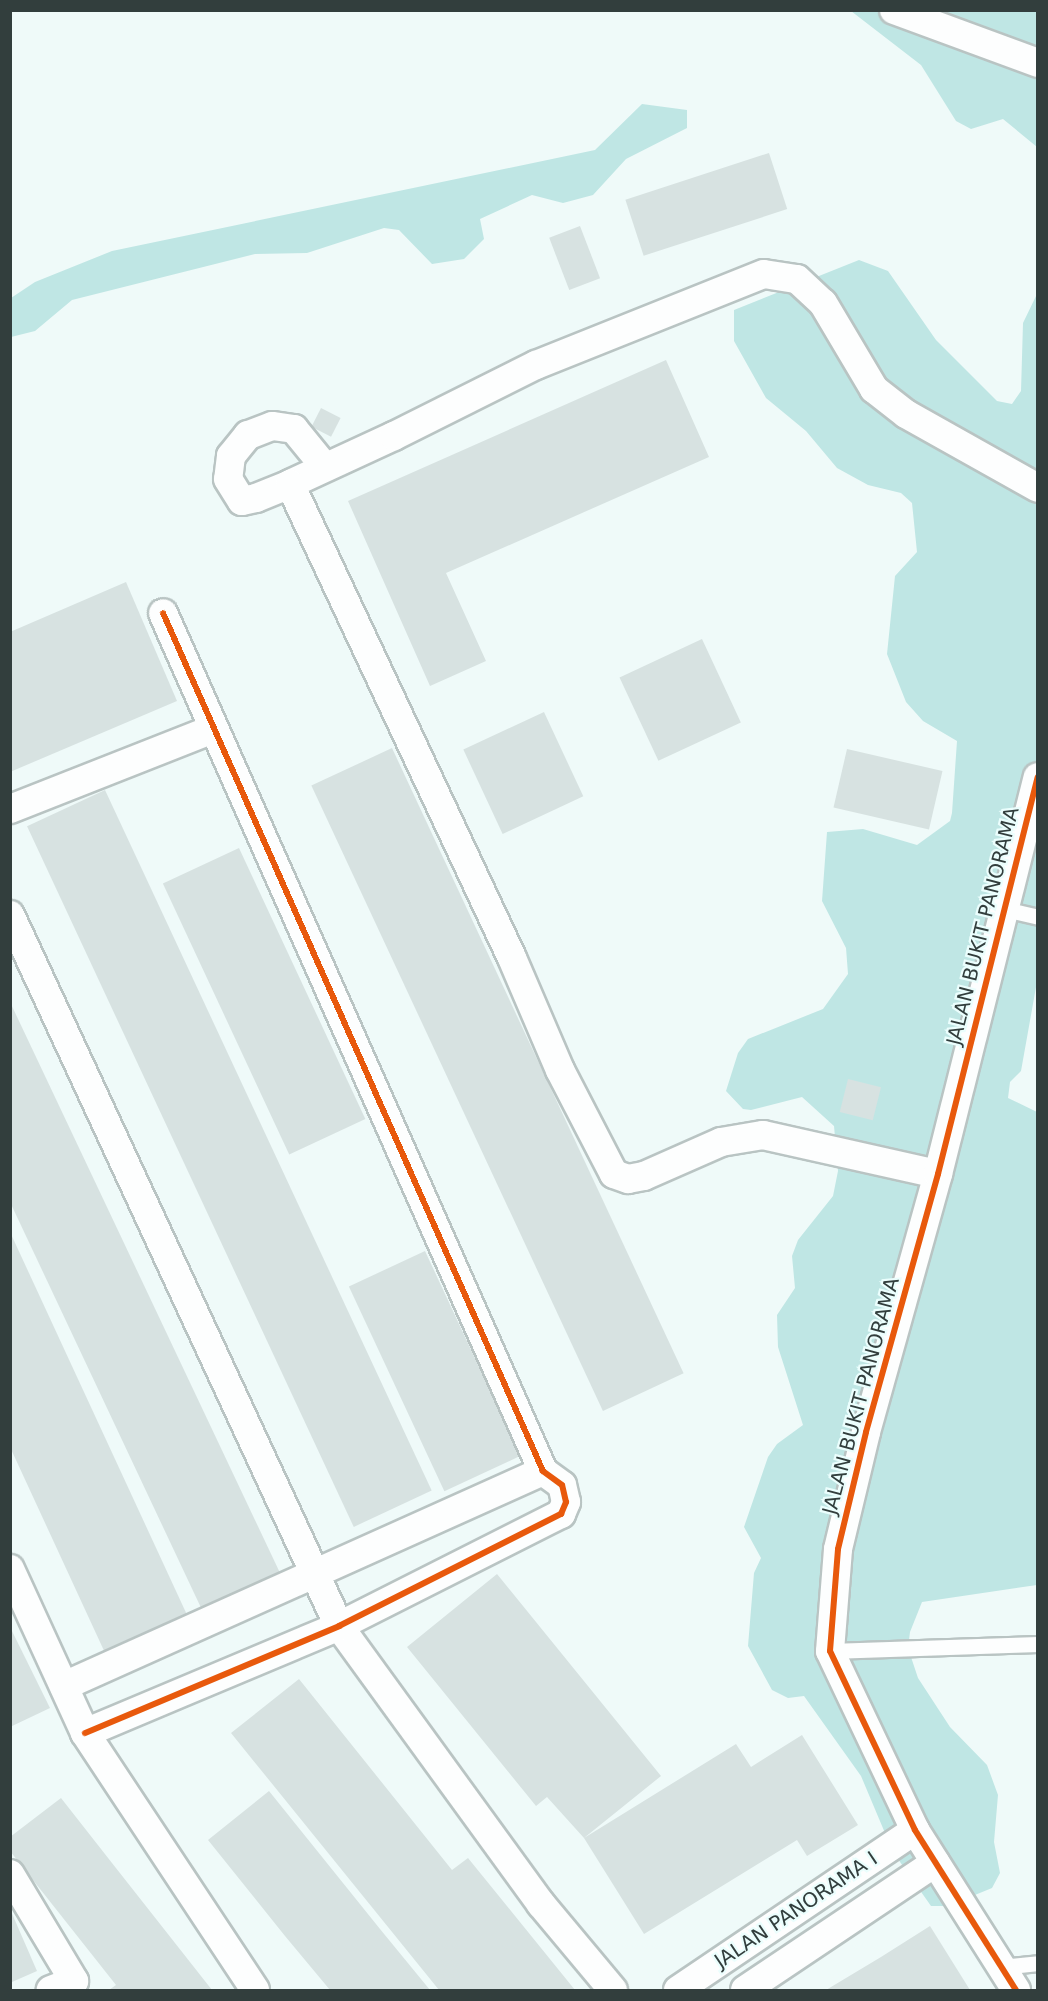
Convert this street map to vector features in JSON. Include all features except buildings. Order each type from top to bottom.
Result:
[{"type":"street","points":[[894,10],[1038,63]]},
{"type":"street","points":[[326,467],[294,429],[273,426],[248,435],[231,456],[228,479],[242,501],[290,484],[326,467],[536,365],[764,274],[797,279],[823,303],[874,388],[906,414],[1038,488]]},
{"type":"street","points":[[290,484],[512,957],[560,1070],[614,1174],[628,1179],[644,1176],[721,1142],[763,1135],[938,1174]]},
{"type":"street","points":[[85,1733],[339,1626],[561,1514],[566,1502],[562,1485],[543,1471],[211,730],[163,613]]},
{"type":"street","points":[[10,809],[211,730]]},
{"type":"street","name":"JALAN BUKIT PANORAMA","points":[[1016,1990],[915,1830],[830,1651],[838,1549],[866,1432],[938,1174],[1038,777]]},
{"type":"street","points":[[10,915],[339,1626],[541,1904],[613,1990]]},
{"type":"street","points":[[64,1686],[543,1471]]},
{"type":"street","points":[[10,1569],[85,1733],[255,1990]]},
{"type":"street","name":"JALAN PANORAMA I","points":[[678,1990],[915,1830]]},
{"type":"street","name":"JALAN PANORAMA I","points":[[745,1990],[935,1863]]},
{"type":"street","points":[[10,1874],[74,1981],[51,1990]]},
{"type":"lane","points":[[1004,909],[1038,917]]},
{"type":"lane","points":[[830,1651],[1038,1644]]},
{"type":"lane","points":[[1001,1967],[1038,1962]]},
{"type":"shaded area","points":[[851,11],[1037,11],[1037,147],[1003,119],[971,129],[956,121],[921,65]]},
{"type":"shaded area","points":[[642,104],[687,110],[687,128],[626,159],[593,195],[563,203],[532,195],[480,219],[484,239],[464,259],[432,264],[399,230],[384,228],[307,253],[255,254],[72,300],[35,331],[11,337],[11,298],[35,282],[112,251],[595,150]]},
{"type":"shaded area","points":[[859,260],[888,271],[936,340],[997,401],[1012,404],[1021,391],[1023,323],[1037,294],[1038,976],[1021,1071],[1010,1082],[1008,1098],[1037,1112],[1037,1585],[922,1602],[910,1632],[908,1648],[918,1678],[950,1727],[987,1765],[998,1795],[994,1842],[1000,1873],[992,1888],[948,1906],[931,1906],[893,1852],[861,1776],[804,1696],[788,1698],[772,1690],[748,1646],[754,1573],[761,1558],[744,1527],[768,1457],[777,1444],[803,1425],[778,1347],[777,1315],[795,1288],[792,1256],[798,1240],[833,1196],[838,1171],[834,1126],[802,1097],[751,1110],[743,1109],[726,1091],[738,1053],[748,1039],[823,1009],[848,974],[846,948],[822,901],[827,832],[863,829],[917,845],[950,821],[952,813],[957,741],[923,721],[906,702],[887,654],[895,576],[917,552],[912,503],[901,493],[868,485],[837,468],[806,431],[766,398],[734,341],[734,310]]},
{"type":"cycle path","points":[[85,1733],[339,1626],[561,1514],[566,1502],[562,1485],[543,1471],[163,613]]},
{"type":"cycle path","points":[[1016,1990],[915,1830],[830,1651],[838,1549],[866,1432],[938,1174],[1038,777]]}]
